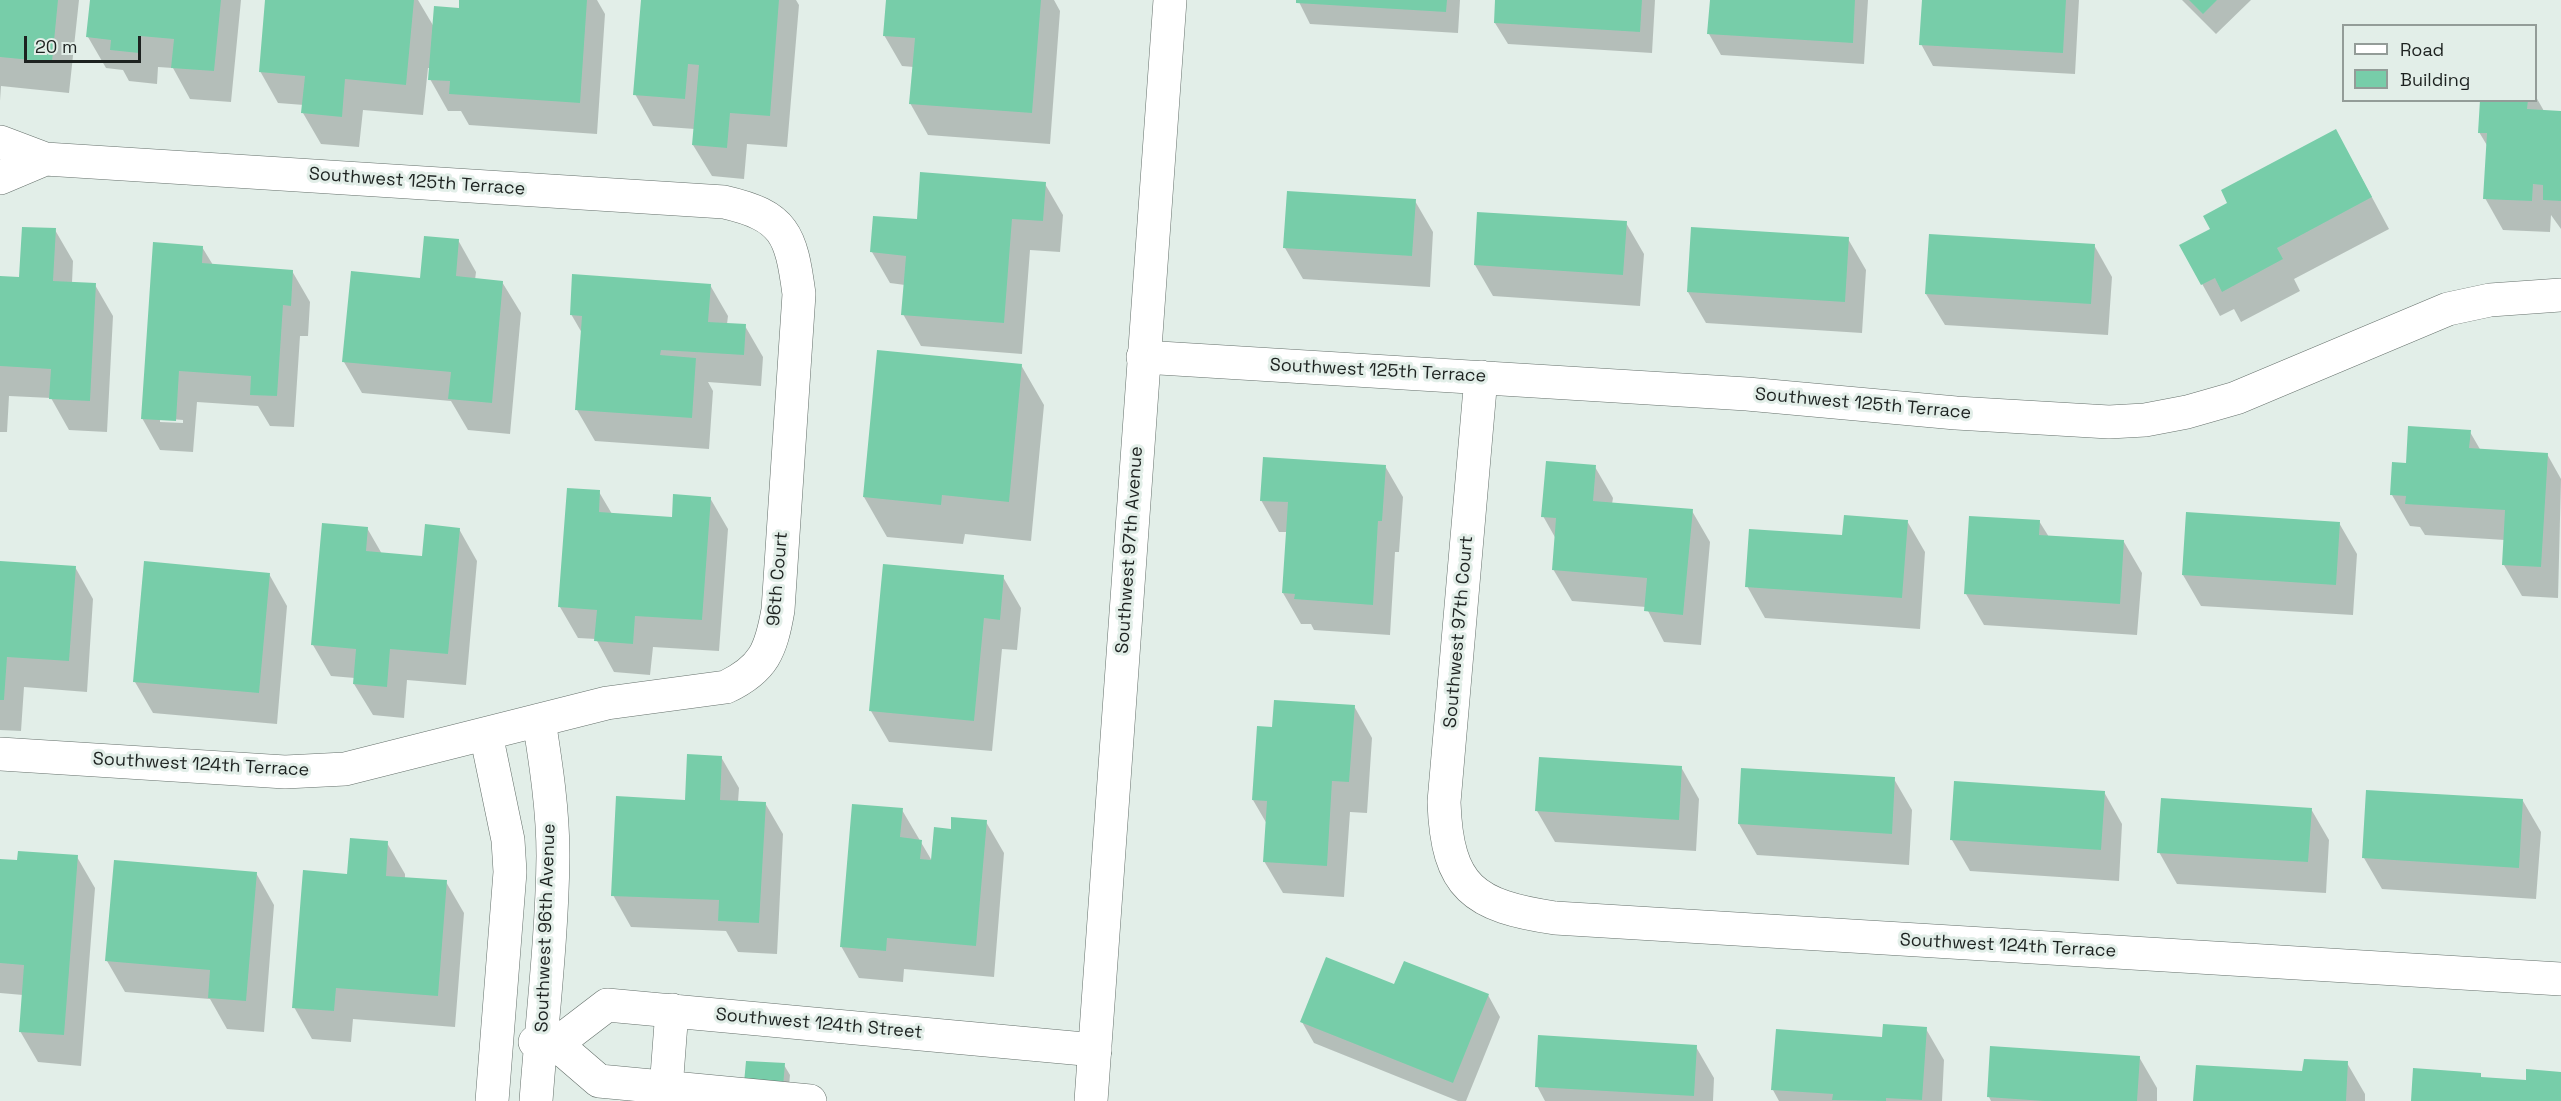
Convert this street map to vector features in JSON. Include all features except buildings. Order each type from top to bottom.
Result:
[{"type":"street","name":"Southwest 97th Avenue","points":[[1091,1101],[1170,0]]},
{"type":"street","name":"Southwest 125th Terrace","points":[[0,142],[45,159],[724,202],[751,208],[781,228]]},
{"type":"street","name":"Southwest 125th Terrace","points":[[0,178],[45,159]]},
{"type":"street","name":"96th Court","points":[[495,731],[607,703],[726,687],[750,674],[766,655],[773,638],[777,610],[798,316],[796,269],[781,228]]},
{"type":"street","name":"Southwest 125th Terrace","points":[[1143,357],[1747,394],[2049,420],[2145,420],[2187,412],[2236,398],[2448,309],[2490,300],[2561,295]]},
{"type":"street","name":"Southwest 97th Court","points":[[1465,884],[1454,866],[1448,846],[1444,802],[1481,377]]},
{"type":"street","name":"Southwest 96th Avenue","points":[[536,1101],[549,1043],[548,969],[553,855],[550,791],[539,720]]},
{"type":"street","name":"Southwest 96th Avenue","points":[[492,1101],[510,872],[495,731]]},
{"type":"street","name":"Southwest 124th Terrace","points":[[0,754],[249,770],[322,771],[367,764],[495,731]]},
{"type":"street","name":"Southwest 124th Terrace","points":[[1465,884],[1474,894],[1505,909],[1555,918],[2561,979]]},
{"type":"street","name":"Southwest 124th Street","points":[[549,1043],[607,1005],[1095,1050]]},
{"type":"street","points":[[666,1089],[672,1010]]},
{"type":"street","points":[[498,1038],[549,1043],[599,1082],[810,1101]]}]
